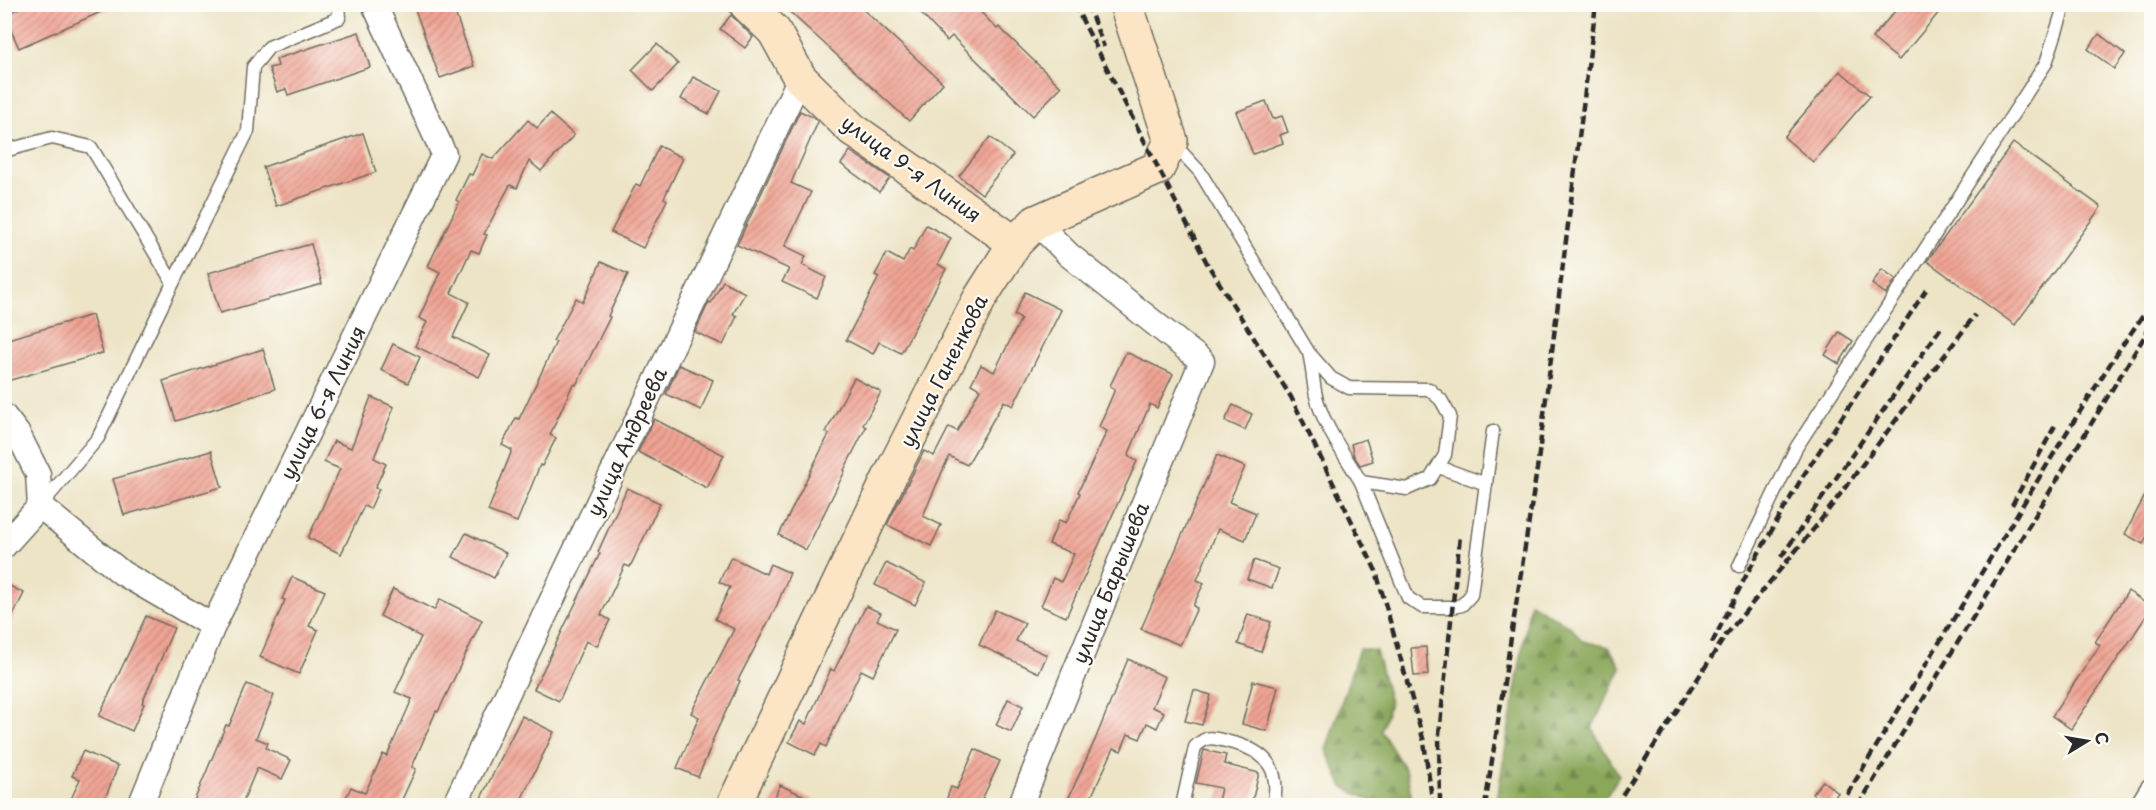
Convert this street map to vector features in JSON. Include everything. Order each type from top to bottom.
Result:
[{"type":"street","name":"улица 6-я Линия","points":[[140,806],[213,626],[444,154],[374,4]]},
{"type":"street","name":"улица 9-я Линия","points":[[746,4],[774,31],[800,78],[852,129],[1025,232]]},
{"type":"street","points":[[1025,232],[1158,168],[1171,141],[1126,4]]},
{"type":"street","name":"улица Андреева","points":[[454,806],[800,78]]},
{"type":"street","name":"улица Барышева","points":[[1020,806],[1202,361],[1069,255],[1025,232]]},
{"type":"street","name":"улица Ганенкова","points":[[733,806],[889,478],[980,298],[1025,232]]},
{"type":"street","points":[[4,416],[18,434],[38,474],[40,506],[4,546]]},
{"type":"street","points":[[40,506],[122,573],[213,626]]},
{"type":"street","points":[[2142,806],[2151,790]]},
{"type":"lane","points":[[40,506],[98,438],[248,130],[253,67],[269,47],[339,18],[338,4]]},
{"type":"lane","points":[[1739,566],[1796,448],[2046,63],[2065,4]]},
{"type":"lane","points":[[4,151],[52,138],[91,147],[173,283]]},
{"type":"lane","points":[[1171,141],[1200,172],[1309,353],[1331,378],[1349,388],[1430,389],[1441,400],[1450,416],[1445,455],[1430,478],[1407,489],[1361,482]]},
{"type":"lane","points":[[1309,353],[1314,370],[1317,402],[1361,482],[1408,598],[1422,607],[1462,605],[1471,595],[1493,431]]},
{"type":"lane","points":[[1439,467],[1486,484]]},
{"type":"lane","points":[[1182,806],[1195,747],[1202,740],[1211,737],[1248,747],[1266,759],[1277,789],[1273,806]]},
{"type":"green space","points":[[1530,603],[1571,627],[1582,641],[1609,647],[1621,668],[1592,728],[1619,776],[1601,805],[1496,805]]},
{"type":"green space","points":[[1359,649],[1376,651],[1390,703],[1381,731],[1407,773],[1413,805],[1379,805],[1343,787],[1326,750]]},
{"type":"building","points":[[28,4],[119,4],[19,48],[4,15]]},
{"type":"building","points":[[413,4],[452,4],[474,66],[440,78]]},
{"type":"building","points":[[781,4],[857,4],[943,83],[909,121]]},
{"type":"building","points":[[912,4],[973,4],[1061,87],[1033,116],[952,36],[947,41]]},
{"type":"building","points":[[1901,4],[1946,4],[1899,60],[1872,38]]},
{"type":"building","points":[[731,15],[753,37],[745,48],[720,29]]},
{"type":"building","points":[[359,32],[370,67],[288,95],[286,89],[277,92],[269,68],[278,66],[276,59]]},
{"type":"building","points":[[2099,34],[2125,54],[2114,69],[2088,49]]},
{"type":"building","points":[[657,44],[678,64],[653,91],[632,70]]},
{"type":"building","points":[[1840,71],[1870,96],[1813,162],[1784,137]]},
{"type":"building","points":[[693,77],[721,91],[709,114],[681,99]]},
{"type":"building","points":[[1266,101],[1273,119],[1282,116],[1288,132],[1280,135],[1283,143],[1253,154],[1236,112]]},
{"type":"building","points":[[800,111],[818,122],[791,183],[811,192],[785,246],[806,256],[802,265],[826,277],[817,298],[782,282],[789,269],[737,245]]},
{"type":"building","points":[[550,114],[574,135],[541,171],[529,161],[517,188],[510,185],[484,234],[487,235],[479,253],[471,250],[451,293],[469,302],[453,337],[490,355],[479,377],[415,346],[427,322],[419,318],[440,272],[428,266],[459,202],[456,200],[482,154],[493,159],[528,120],[537,128]]},
{"type":"building","points":[[363,133],[376,172],[276,206],[263,167]]},
{"type":"building","points":[[990,137],[1013,155],[982,194],[959,176]]},
{"type":"building","points":[[2013,143],[2101,207],[2015,325],[1927,261]]},
{"type":"building","points":[[659,146],[683,158],[664,198],[667,200],[643,248],[611,232],[636,184],[640,186]]},
{"type":"building","points":[[850,151],[890,178],[879,192],[841,164]]},
{"type":"building","points":[[926,225],[951,238],[938,264],[946,269],[901,353],[879,342],[873,354],[846,340],[879,277],[875,275],[887,253],[903,262],[910,249],[913,251]]},
{"type":"building","points":[[311,244],[322,284],[220,313],[208,273]]},
{"type":"building","points":[[601,262],[628,274],[608,316],[610,317],[576,385],[573,384],[550,435],[556,438],[542,466],[540,465],[517,522],[488,511],[512,450],[502,445],[516,418],[519,419],[556,342],[553,341],[576,298],[583,302]]},
{"type":"building","points":[[1882,269],[1896,279],[1886,294],[1872,284]]},
{"type":"building","points":[[723,281],[745,293],[733,314],[737,316],[723,345],[695,332],[709,302],[711,303]]},
{"type":"building","points":[[1025,292],[1061,310],[1013,406],[1004,401],[967,465],[949,456],[923,516],[941,525],[931,546],[887,525],[924,451],[934,456],[949,427],[957,431],[980,389],[971,384],[981,365],[994,372],[1021,319],[1014,315]]},
{"type":"building","points":[[92,315],[103,353],[4,382],[4,340]]},
{"type":"building","points":[[1839,332],[1853,341],[1839,364],[1825,355]]},
{"type":"building","points":[[393,344],[420,357],[408,383],[381,370]]},
{"type":"building","points":[[263,349],[275,389],[176,421],[163,381]]},
{"type":"building","points":[[1126,352],[1173,374],[1157,408],[1150,404],[1128,456],[1137,461],[1066,617],[1041,606],[1053,578],[1061,582],[1074,554],[1049,544],[1059,520],[1066,523],[1107,431],[1099,427],[1115,389],[1110,386]]},
{"type":"building","points":[[679,365],[713,380],[701,410],[666,394]]},
{"type":"building","points":[[854,378],[881,392],[863,425],[866,427],[806,550],[779,535],[829,434],[826,432]]},
{"type":"building","points":[[371,397],[394,407],[374,458],[386,464],[375,488],[379,489],[370,509],[364,506],[341,554],[308,538],[340,469],[324,462],[334,441],[351,448]]},
{"type":"building","points":[[1233,405],[1252,414],[1245,430],[1225,421]]},
{"type":"building","points":[[654,419],[724,455],[707,488],[638,452]]},
{"type":"building","points":[[1366,439],[1373,461],[1360,465],[1354,456],[1351,444]]},
{"type":"building","points":[[211,451],[222,487],[124,515],[113,479]]},
{"type":"building","points":[[1217,455],[1245,467],[1229,502],[1256,513],[1245,540],[1218,529],[1197,580],[1204,583],[1193,606],[1197,608],[1180,645],[1141,629]]},
{"type":"building","points":[[2151,484],[2151,529],[2143,544],[2125,534]]},
{"type":"building","points":[[627,488],[660,503],[630,567],[625,565],[601,615],[610,620],[597,646],[586,641],[559,701],[534,689],[600,553],[598,552]]},
{"type":"building","points":[[466,533],[506,553],[494,578],[453,557]]},
{"type":"building","points":[[731,557],[766,574],[770,564],[790,573],[777,605],[738,680],[740,681],[698,777],[677,768],[699,717],[691,713],[734,629],[715,619],[730,587],[719,582]]},
{"type":"building","points":[[1254,560],[1279,569],[1272,588],[1247,579]]},
{"type":"building","points":[[886,563],[926,583],[915,605],[875,585]]},
{"type":"building","points":[[292,577],[325,591],[309,626],[318,630],[299,674],[260,657],[285,600],[282,599]]},
{"type":"building","points":[[4,583],[24,593],[4,634]]},
{"type":"building","points":[[393,589],[434,610],[440,599],[482,620],[438,712],[436,711],[412,767],[416,769],[399,806],[342,806],[351,787],[365,793],[383,754],[387,756],[412,699],[395,692],[421,637],[380,616]]},
{"type":"building","points":[[2128,591],[2151,609],[2071,729],[2052,716],[2100,645],[2095,642]]},
{"type":"building","points":[[866,606],[881,613],[877,620],[896,629],[873,676],[861,670],[826,747],[821,744],[815,755],[789,742],[800,721],[806,724],[831,669],[834,671]]},
{"type":"building","points":[[995,610],[1025,623],[1016,641],[1047,655],[1039,673],[979,645]]},
{"type":"building","points":[[1248,614],[1271,622],[1261,652],[1238,644]]},
{"type":"building","points":[[146,616],[174,628],[132,731],[99,716]]},
{"type":"building","points":[[1426,647],[1428,675],[1414,676],[1411,648]]},
{"type":"building","points":[[1128,659],[1165,677],[1152,707],[1164,712],[1157,728],[1147,723],[1140,739],[1128,734],[1121,751],[1114,748],[1087,806],[1065,806],[1095,740]]},
{"type":"building","points":[[1253,681],[1278,687],[1267,731],[1242,724]]},
{"type":"building","points":[[247,684],[274,695],[256,738],[268,743],[266,748],[291,760],[282,779],[257,768],[241,806],[192,806],[226,725],[229,726]]},
{"type":"building","points":[[1194,690],[1211,695],[1202,725],[1185,721]]},
{"type":"building","points":[[1008,699],[1023,706],[1011,732],[996,725]]},
{"type":"building","points":[[522,716],[554,732],[518,806],[477,806]]},
{"type":"building","points":[[975,749],[1000,761],[979,806],[944,806],[951,787],[957,789]]},
{"type":"building","points":[[1204,750],[1226,755],[1224,764],[1259,773],[1251,806],[1217,806],[1221,788],[1196,783]]},
{"type":"building","points":[[83,751],[118,766],[102,806],[68,806],[80,779],[72,776]]},
{"type":"building","points":[[1823,781],[1838,793],[1828,806],[1812,794]]},
{"type":"building","points":[[780,785],[826,806],[771,806]]},
{"type":"railway","points":[[1074,4],[1208,265],[1291,397],[1376,571],[1424,742],[1433,806]]},
{"type":"railway","points":[[1087,4],[1104,47]]},
{"type":"railway","points":[[1485,806],[1537,469],[1596,4]]},
{"type":"railway","points":[[1712,643],[1749,570],[1803,476],[1926,290]]},
{"type":"railway","points":[[1840,806],[2067,432],[2152,303]]},
{"type":"railway","points":[[1615,806],[1726,635],[1817,525],[1975,315]]},
{"type":"railway","points":[[1858,806],[2152,324]]},
{"type":"railway","points":[[1781,557],[1942,326]]},
{"type":"railway","points":[[2012,505],[2057,422]]},
{"type":"railway","points":[[1440,803],[1439,734],[1460,536]]}]
